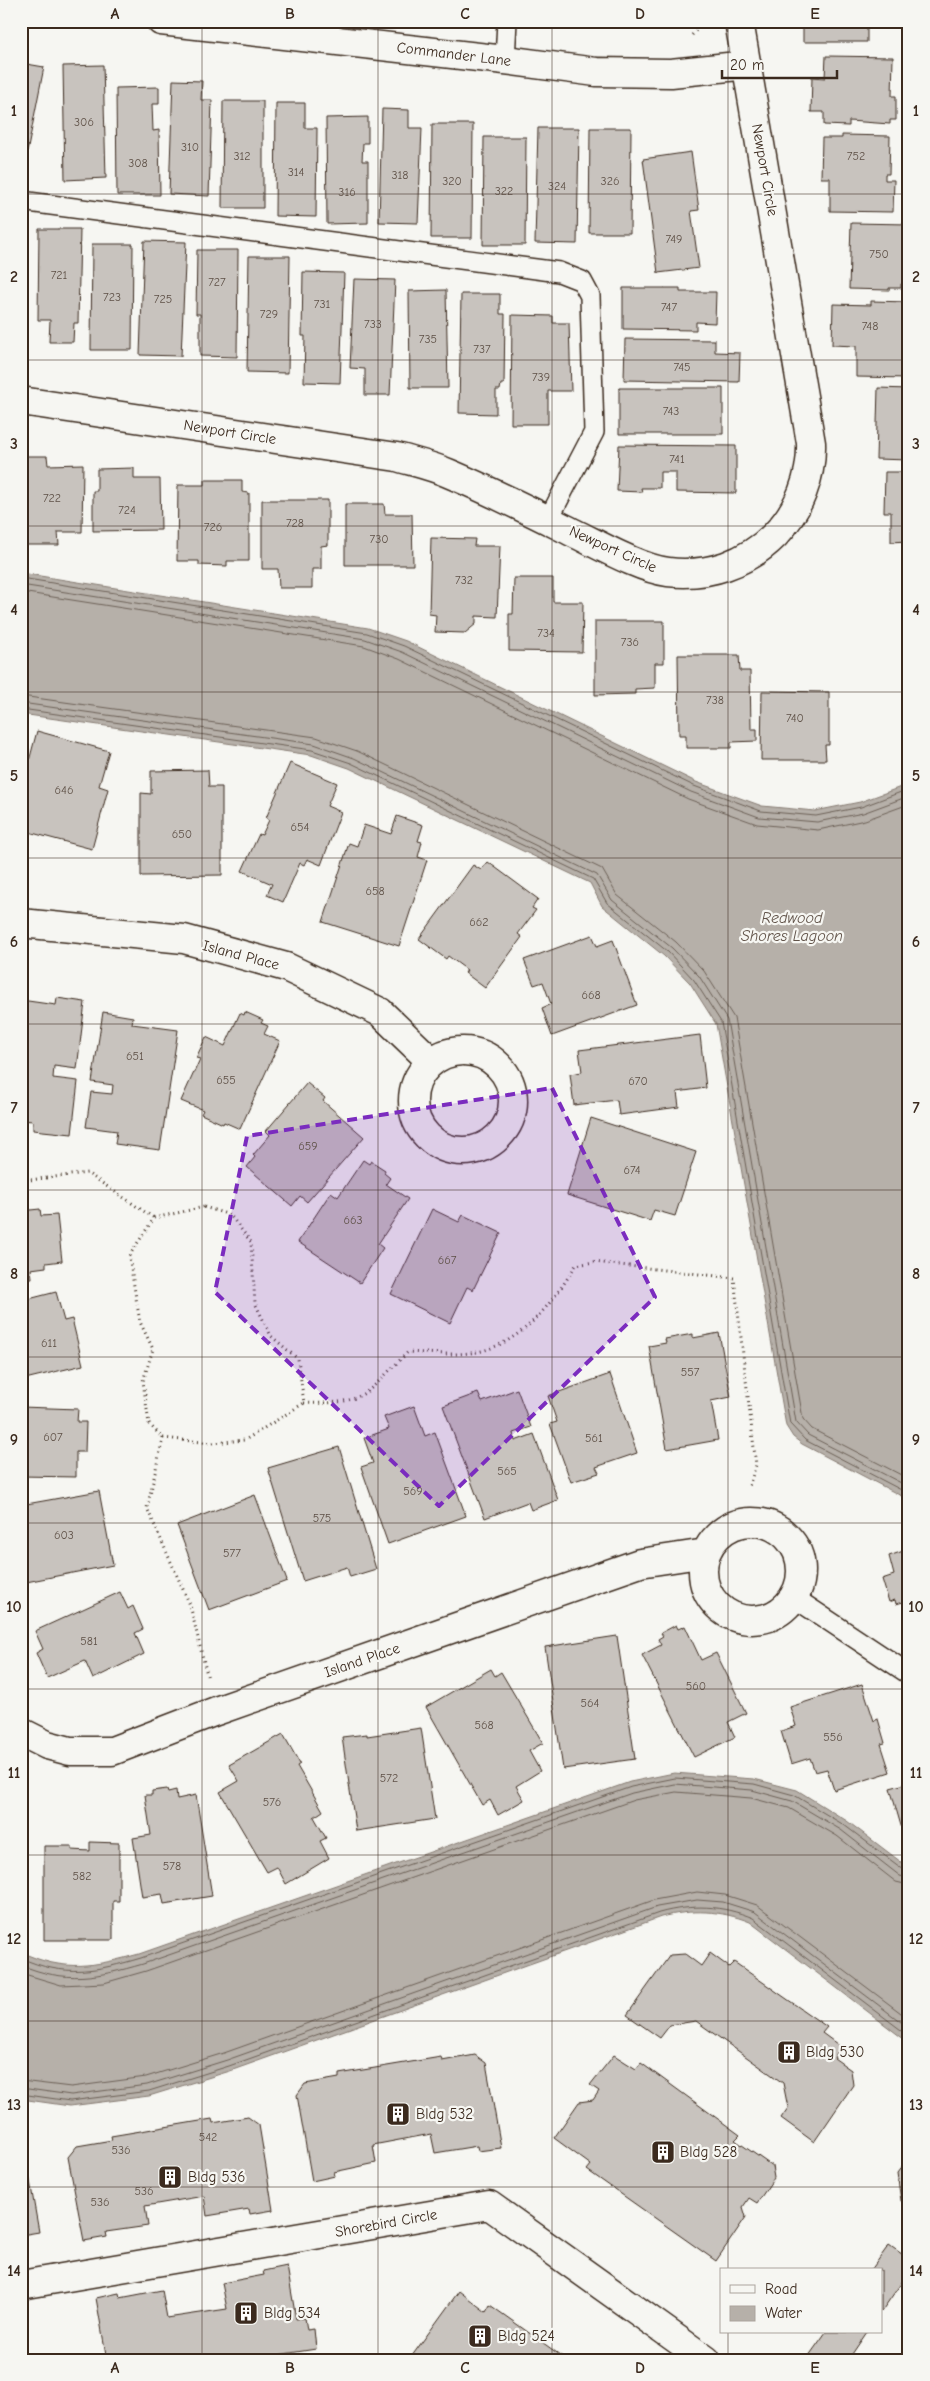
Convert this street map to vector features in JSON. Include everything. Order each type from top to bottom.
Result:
[{"type":"street","name":"Commander Lane","points":[[161,21],[596,72],[671,73],[747,65]]},
{"type":"street","name":"Newport Circle","points":[[21,401],[397,457],[446,472],[647,566],[665,572],[694,572],[732,564],[756,551],[781,528],[803,491],[811,458],[811,442],[739,21]]},
{"type":"street","name":"Island Place","points":[[21,923],[184,939],[286,967],[380,1012],[432,1062]]},
{"type":"street","points":[[758,1522],[774,1527],[788,1536],[797,1550],[801,1566],[800,1583],[793,1597],[782,1610],[768,1617],[752,1620],[737,1618],[723,1610],[712,1599],[705,1585],[703,1569],[706,1553],[714,1540],[727,1529],[742,1523],[758,1522]]},
{"type":"street","name":"Island Place","points":[[21,1732],[59,1749],[98,1752],[112,1751],[216,1711],[640,1563],[706,1553]]},
{"type":"street","name":"Shorebird Circle","points":[[21,2285],[489,2205],[706,2360]]},
{"type":"lane","points":[[505,60],[507,21]]},
{"type":"lane","points":[[21,201],[559,272],[582,281],[588,288],[592,313],[594,432],[548,520]]},
{"type":"lane","points":[[793,1597],[909,1674]]},
{"type":"path","points":[[21,1181],[87,1173],[154,1218]]},
{"type":"path","points":[[304,1402],[298,1359],[271,1336],[255,1303],[250,1242],[230,1215],[204,1206],[154,1218],[130,1256],[140,1322],[153,1349],[143,1382],[149,1424],[163,1438],[212,1443],[245,1440],[304,1402],[331,1404],[349,1401],[364,1395],[408,1352],[454,1354],[478,1351],[501,1344],[528,1326],[556,1297],[576,1265],[604,1263],[734,1278],[756,1464],[749,1486]]},
{"type":"path","points":[[163,1438],[147,1508],[190,1605],[216,1711]]},
{"type":"highlighted area","points":[[552,1088],[655,1297],[439,1506],[215,1292],[247,1136]]},
{"type":"water","name":"Redwood Shores Lagoon","points":[[21,573],[368,628],[406,641],[696,782],[762,806],[815,811],[860,802],[909,784],[909,1500],[802,1444],[793,1437],[786,1426],[716,1024],[690,983],[664,956],[602,906],[590,883],[349,768],[311,755],[21,714]]},
{"type":"water","points":[[674,1773],[754,1779],[797,1790],[847,1821],[909,1868],[909,2043],[750,1922],[717,1913],[695,1912],[661,1917],[230,2071],[149,2096],[70,2106],[21,2099],[21,1952],[37,1959],[66,1965],[108,1962],[139,1954],[630,1782]]},
{"type":"building","points":[[803,21],[867,21],[867,42],[803,42]]},
{"type":"building","points":[[826,56],[893,57],[892,96],[896,96],[896,120],[890,120],[890,124],[849,121],[849,126],[824,125],[824,112],[811,112],[812,77],[825,78]]},
{"type":"building","points":[[21,63],[44,67],[23,173],[21,173]]},
{"type":"building","points":[[103,65],[106,178],[65,180],[63,66]]},
{"type":"building","points":[[173,80],[202,81],[201,100],[212,100],[209,196],[169,194]]},
{"type":"building","points":[[159,87],[159,104],[152,104],[153,131],[159,130],[160,195],[117,195],[116,88]]},
{"type":"building","points":[[223,101],[263,101],[263,208],[222,208]]},
{"type":"building","points":[[276,103],[305,103],[305,128],[317,128],[316,217],[275,216]]},
{"type":"building","points":[[382,109],[409,110],[409,128],[422,128],[418,223],[379,222]]},
{"type":"building","points":[[368,117],[368,143],[363,143],[362,161],[368,161],[368,223],[327,224],[326,118]]},
{"type":"building","points":[[432,124],[473,124],[472,238],[431,238]]},
{"type":"building","points":[[538,128],[579,128],[577,244],[535,243]]},
{"type":"building","points":[[590,128],[631,128],[630,233],[589,233]]},
{"type":"building","points":[[842,135],[890,136],[889,174],[885,174],[885,180],[894,180],[893,212],[830,211],[830,178],[821,178],[822,138],[842,138]]},
{"type":"building","points":[[484,137],[526,137],[525,245],[483,245]]},
{"type":"building","points":[[691,152],[699,210],[691,211],[699,268],[658,273],[643,159]]},
{"type":"building","points":[[21,221],[28,222],[22,285],[26,286],[22,329]]},
{"type":"building","points":[[851,223],[909,224],[909,284],[901,284],[901,288],[889,288],[889,290],[849,289]]},
{"type":"building","points":[[39,229],[80,229],[78,323],[74,323],[73,342],[49,342],[50,320],[38,320]]},
{"type":"building","points":[[144,241],[186,242],[181,356],[140,355]]},
{"type":"building","points":[[92,244],[133,244],[132,350],[91,350]]},
{"type":"building","points":[[197,250],[238,250],[237,357],[200,356],[200,314],[196,314]]},
{"type":"building","points":[[249,256],[290,256],[288,373],[247,372]]},
{"type":"building","points":[[303,272],[344,273],[340,383],[304,382],[305,336],[302,336]]},
{"type":"building","points":[[354,279],[395,280],[390,395],[365,395],[365,369],[350,368]]},
{"type":"building","points":[[623,288],[680,288],[680,292],[716,292],[715,323],[696,322],[696,330],[623,329]]},
{"type":"building","points":[[446,290],[448,388],[410,388],[409,291]]},
{"type":"building","points":[[461,294],[500,294],[500,314],[505,314],[504,384],[501,384],[500,390],[496,390],[496,414],[459,413]]},
{"type":"building","points":[[871,301],[909,302],[909,378],[856,377],[856,346],[832,345],[833,304],[871,305]]},
{"type":"building","points":[[512,315],[553,316],[553,323],[569,323],[571,391],[548,391],[548,424],[511,424]]},
{"type":"building","points":[[625,339],[715,340],[715,352],[740,353],[739,382],[624,380]]},
{"type":"building","points":[[619,388],[723,388],[723,434],[619,434]]},
{"type":"building","points":[[878,388],[909,389],[909,460],[876,459]]},
{"type":"building","points":[[619,445],[736,446],[736,493],[676,492],[676,472],[660,472],[660,488],[641,488],[642,492],[617,491]]},
{"type":"building","points":[[21,456],[47,456],[48,465],[83,464],[82,532],[58,532],[59,545],[22,545]]},
{"type":"building","points":[[134,468],[134,479],[160,479],[161,530],[93,531],[93,491],[97,491],[97,469]]},
{"type":"building","points":[[885,472],[909,472],[909,547],[908,541],[891,542],[891,512],[884,512]]},
{"type":"building","points":[[204,480],[242,480],[242,492],[249,493],[249,561],[227,561],[227,566],[199,565],[199,561],[177,561],[178,485],[204,485]]},
{"type":"building","points":[[262,500],[328,500],[328,545],[321,546],[321,569],[312,569],[312,588],[279,588],[278,569],[262,569]]},
{"type":"building","points":[[345,504],[384,504],[385,514],[412,514],[413,565],[345,565]]},
{"type":"building","points":[[431,538],[475,539],[474,546],[500,546],[497,617],[476,616],[476,624],[465,633],[435,632],[436,615],[429,614]]},
{"type":"building","points":[[514,578],[553,578],[553,602],[583,602],[582,652],[509,651],[509,614],[513,614]]},
{"type":"building","points":[[595,621],[664,621],[664,663],[655,663],[655,688],[635,689],[635,694],[595,695]]},
{"type":"building","points":[[678,655],[739,655],[740,671],[750,671],[751,729],[757,729],[757,741],[731,742],[731,748],[686,748],[686,735],[679,735]]},
{"type":"building","points":[[762,691],[829,692],[829,745],[825,745],[826,760],[761,760]]},
{"type":"building","points":[[37,731],[109,751],[99,786],[108,789],[92,849],[21,830],[21,791]]},
{"type":"building","points":[[290,763],[337,783],[327,806],[341,812],[321,865],[307,859],[304,865],[300,863],[283,902],[267,895],[272,884],[242,871],[259,834],[262,835],[269,820],[266,818]]},
{"type":"building","points":[[208,770],[209,787],[222,787],[222,875],[141,876],[141,793],[151,794],[151,771]]},
{"type":"building","points":[[397,816],[423,825],[418,841],[422,842],[418,857],[427,860],[399,946],[323,922],[349,843],[357,846],[364,825],[391,834]]},
{"type":"building","points":[[488,862],[538,899],[532,908],[536,910],[518,934],[522,937],[485,988],[465,973],[467,970],[448,956],[446,959],[419,939],[473,865],[481,870]]},
{"type":"building","points":[[592,935],[597,946],[613,940],[637,1005],[552,1036],[542,1008],[551,1004],[543,982],[534,985],[524,960]]},
{"type":"building","points":[[57,998],[85,1002],[77,1069],[54,1066],[53,1078],[78,1081],[72,1134],[33,1130],[33,1121],[21,1120],[21,1000],[56,1005]]},
{"type":"building","points":[[103,1012],[133,1017],[132,1024],[178,1030],[160,1150],[115,1144],[117,1131],[86,1127],[91,1092],[112,1094],[113,1085],[92,1082]]},
{"type":"building","points":[[245,1012],[263,1020],[261,1023],[268,1026],[264,1034],[280,1041],[240,1129],[201,1114],[203,1110],[181,1101],[200,1059],[196,1058],[206,1037],[225,1046],[240,1013],[244,1015]]},
{"type":"building","points":[[700,1035],[706,1088],[677,1092],[679,1107],[619,1115],[617,1100],[574,1105],[570,1074],[582,1072],[579,1050]]},
{"type":"building","points":[[307,1083],[325,1098],[323,1101],[364,1137],[307,1202],[300,1196],[292,1206],[247,1167],[255,1157],[253,1155],[270,1135],[266,1131]]},
{"type":"building","points":[[591,1118],[696,1152],[675,1216],[654,1210],[650,1221],[567,1195]]},
{"type":"building","points":[[363,1160],[369,1164],[371,1161],[385,1170],[384,1173],[390,1178],[386,1184],[408,1199],[378,1244],[383,1248],[360,1283],[298,1242],[331,1192],[338,1197]]},
{"type":"building","points":[[40,1209],[41,1216],[57,1215],[62,1261],[46,1263],[46,1267],[31,1269],[32,1278],[21,1279],[21,1211]]},
{"type":"building","points":[[432,1209],[459,1222],[463,1215],[501,1233],[473,1290],[467,1287],[450,1323],[391,1294]]},
{"type":"building","points":[[56,1292],[64,1321],[72,1319],[83,1365],[21,1380],[21,1301]]},
{"type":"building","points":[[719,1333],[731,1397],[711,1401],[718,1440],[667,1449],[649,1346],[666,1343],[665,1339],[693,1334],[693,1338]]},
{"type":"building","points":[[610,1374],[637,1453],[596,1467],[599,1473],[571,1482],[550,1424],[557,1422],[548,1396]]},
{"type":"building","points":[[517,1389],[531,1427],[513,1433],[515,1441],[534,1434],[558,1500],[531,1510],[528,1502],[485,1518],[443,1406],[478,1393],[482,1402]]},
{"type":"building","points":[[414,1406],[425,1436],[435,1432],[466,1516],[388,1544],[361,1467],[373,1463],[364,1438],[389,1429],[384,1417]]},
{"type":"building","points":[[21,1407],[78,1409],[77,1422],[86,1422],[85,1452],[76,1452],[76,1477],[21,1476]]},
{"type":"building","points":[[339,1447],[376,1569],[350,1577],[347,1567],[303,1581],[268,1468]]},
{"type":"building","points":[[99,1491],[113,1565],[21,1583],[21,1505]]},
{"type":"building","points":[[255,1495],[287,1581],[209,1610],[177,1525]]},
{"type":"building","points":[[909,1549],[908,1620],[903,1602],[896,1604],[895,1600],[889,1602],[882,1579],[894,1575],[889,1556]]},
{"type":"building","points":[[120,1592],[128,1609],[133,1606],[143,1629],[135,1633],[144,1654],[93,1679],[85,1661],[47,1678],[36,1653],[43,1649],[35,1631]]},
{"type":"building","points":[[676,1625],[678,1629],[685,1626],[701,1660],[716,1653],[746,1713],[728,1722],[735,1737],[694,1757],[642,1655],[661,1645],[658,1639],[663,1636],[661,1633]]},
{"type":"building","points":[[617,1636],[635,1759],[563,1769],[545,1647]]},
{"type":"building","points":[[491,1669],[495,1676],[501,1672],[543,1743],[529,1751],[540,1771],[516,1786],[524,1800],[498,1815],[490,1800],[482,1805],[426,1707]]},
{"type":"building","points":[[862,1684],[874,1721],[878,1719],[885,1743],[881,1744],[890,1772],[834,1790],[827,1769],[815,1772],[810,1758],[791,1764],[781,1731],[796,1726],[790,1707]]},
{"type":"building","points":[[421,1728],[435,1819],[356,1831],[342,1737],[367,1734],[367,1736]]},
{"type":"building","points":[[283,1734],[300,1764],[297,1766],[323,1811],[314,1817],[326,1838],[320,1841],[329,1858],[286,1884],[277,1867],[267,1872],[220,1792],[239,1781],[229,1765]]},
{"type":"building","points":[[909,1783],[909,1835],[904,1836],[890,1788]]},
{"type":"building","points":[[167,1789],[168,1792],[176,1790],[177,1799],[196,1795],[212,1896],[164,1904],[162,1894],[142,1897],[133,1838],[151,1835],[145,1795],[152,1795],[152,1791]]},
{"type":"building","points":[[90,1842],[119,1843],[119,1901],[113,1901],[113,1940],[44,1940],[44,1846],[72,1846],[72,1850],[90,1851]]},
{"type":"building","name":"Bldg 530","points":[[710,1953],[729,1967],[734,1962],[827,2027],[822,2033],[841,2047],[834,2058],[851,2070],[853,2085],[814,2142],[781,2118],[788,2108],[783,2083],[696,2021],[670,2025],[660,2038],[627,2015],[670,1955],[685,1954],[701,1966]]},
{"type":"building","name":"Bldg 532","points":[[475,2055],[486,2063],[501,2148],[478,2151],[477,2146],[435,2153],[431,2134],[373,2145],[376,2163],[334,2172],[335,2176],[312,2181],[297,2095],[305,2084],[339,2078],[339,2074],[441,2057],[442,2061]]},
{"type":"building","name":"Bldg 528","points":[[614,2055],[636,2069],[641,2063],[740,2135],[735,2140],[772,2166],[774,2178],[757,2203],[749,2198],[743,2207],[746,2217],[716,2261],[587,2170],[591,2165],[554,2138],[579,2102],[593,2100],[599,2091],[590,2085]]},
{"type":"building","name":"Bldg 536","points":[[248,2117],[259,2125],[273,2210],[250,2214],[249,2209],[207,2216],[204,2196],[145,2206],[148,2226],[106,2232],[107,2237],[84,2241],[68,2157],[77,2146],[112,2140],[111,2136],[212,2119],[213,2123]]},
{"type":"building","points":[[21,2145],[24,2147],[39,2232],[21,2235]]},
{"type":"building","points":[[909,2157],[909,2214],[908,2205],[901,2201],[897,2173]]},
{"type":"building","points":[[889,2245],[909,2259],[909,2272],[882,2311],[882,2268],[872,2268]]},
{"type":"building","name":"Bldg 534","points":[[287,2266],[296,2319],[305,2318],[307,2330],[314,2329],[316,2349],[257,2358],[257,2360],[107,2360],[96,2298],[119,2293],[120,2298],[162,2290],[167,2318],[227,2309],[222,2283],[264,2275],[263,2271]]},
{"type":"building","name":"Bldg 524","points":[[459,2291],[486,2312],[490,2305],[567,2360],[409,2360]]},
{"type":"building","points":[[825,2334],[866,2334],[848,2360],[806,2360]]},
{"type":"building","points":[[909,2347],[909,2360],[899,2360]]},
{"type":"place","name":"Bldg 530","points":[[789,2052]]},
{"type":"place","name":"Bldg 532","points":[[398,2114]]},
{"type":"place","name":"Bldg 528","points":[[663,2152]]},
{"type":"place","name":"Bldg 536","points":[[170,2177]]},
{"type":"place","name":"Bldg 534","points":[[246,2313]]},
{"type":"place","name":"Bldg 524","points":[[480,2336]]}]
